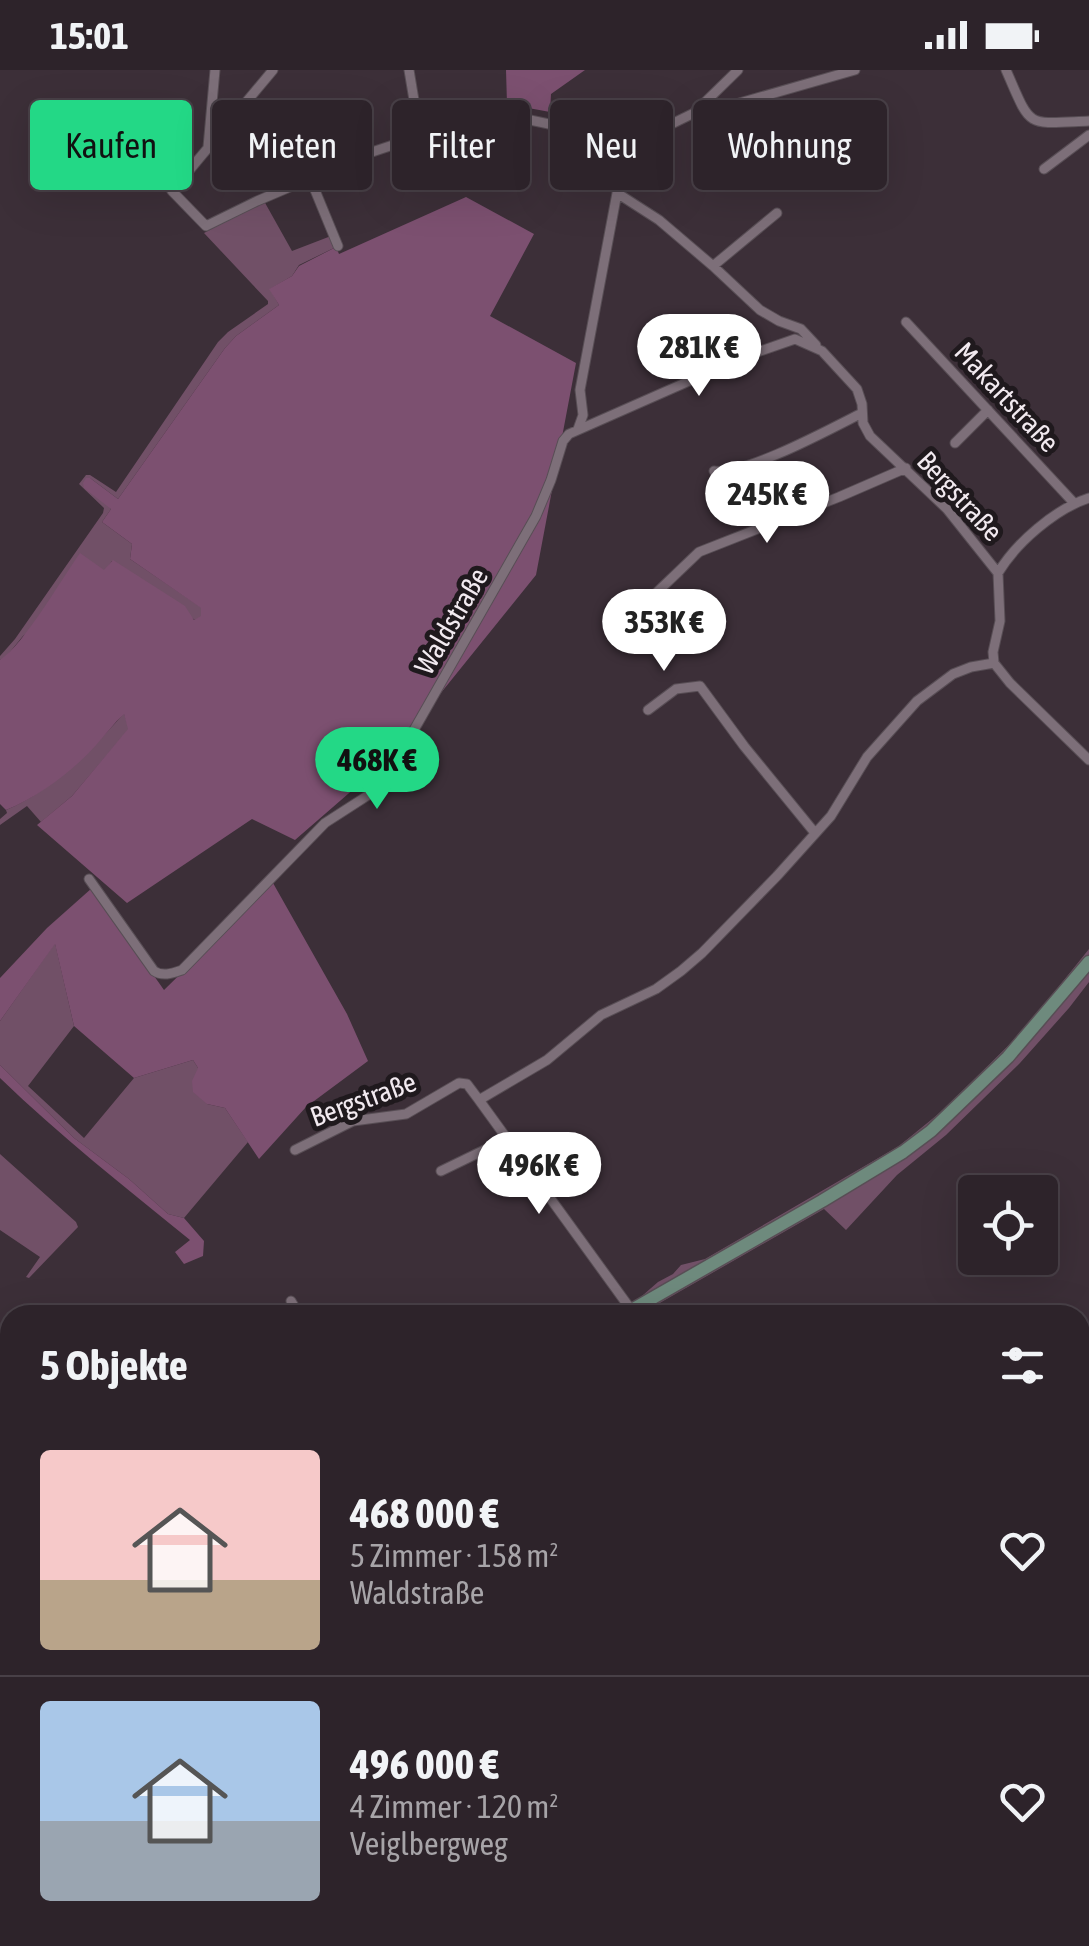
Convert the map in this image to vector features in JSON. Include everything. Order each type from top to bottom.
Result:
[{"type":"main road","points":[[641,1305],[870,1172],[931,1131],[1008,1057],[1089,962]]},
{"type":"street","points":[[208,150],[215,70]]},
{"type":"street","points":[[249,100],[273,70]]},
{"type":"street","points":[[409,70],[414,100]]},
{"type":"street","points":[[707,100],[738,70]]},
{"type":"street","points":[[750,100],[855,70]]},
{"type":"street","points":[[1006,70],[1024,112],[1031,118],[1039,122],[1089,121]]},
{"type":"street","points":[[1044,169],[1089,135]]},
{"type":"street","points":[[212,145],[172,190],[206,226],[284,190]]},
{"type":"street","points":[[315,190],[338,246]]},
{"type":"street","points":[[578,429],[582,415],[580,390],[618,190]]},
{"type":"street","name":"Bergstraße","points":[[617,193],[659,220],[760,310],[801,329],[857,389],[863,423],[870,436],[956,518],[998,573],[1000,622],[994,663]]},
{"type":"street","points":[[713,266],[777,213]]},
{"type":"street","name":"Makartstraße","points":[[906,322],[1074,502]]},
{"type":"street","points":[[578,429],[789,340],[822,351]]},
{"type":"street","points":[[955,443],[988,410]]},
{"type":"street","points":[[714,471],[748,466],[862,414]]},
{"type":"street","name":"Waldstraße","points":[[88,878],[154,972],[182,970],[325,822],[370,794],[394,766],[536,516],[563,441],[578,429]]},
{"type":"street","points":[[630,628],[653,596],[700,552],[906,468]]},
{"type":"street","points":[[998,573],[1036,530],[1074,502],[1089,498]]},
{"type":"street","points":[[620,1305],[479,1100],[547,1060],[601,1015],[672,978],[706,948],[838,808],[866,757],[917,702],[948,676],[994,663],[1089,760]]},
{"type":"street","points":[[648,710],[676,689],[700,686],[815,834]]},
{"type":"street","name":"Bergstraße","points":[[295,1150],[353,1121],[406,1114],[459,1083],[467,1084],[479,1100]]},
{"type":"street","points":[[441,1171],[506,1140]]},
{"type":"shaded area","points":[[506,70],[585,70],[551,94],[550,112],[530,108],[530,100],[507,100]]},
{"type":"shaded area","points":[[466,197],[534,234],[490,316],[576,363],[536,575],[386,761],[295,840],[252,819],[127,903],[37,825],[72,796],[128,729],[124,714],[88,754],[55,782],[6,810],[0,804],[0,660],[31,626],[80,553],[104,570],[113,560],[185,606],[194,620],[201,616],[201,608],[130,559],[132,544],[102,522],[111,509],[83,483],[90,478],[118,499],[225,348],[279,305],[269,289],[292,276],[299,266],[336,247],[339,254]]},
{"type":"shaded area","points":[[264,201],[292,251],[331,236],[336,247],[299,265],[292,276],[270,289],[279,305],[225,348],[118,499],[90,478],[111,509],[102,522],[132,544],[130,559],[202,608],[201,617],[195,620],[112,561],[0,660],[103,513],[104,508],[79,484],[90,475],[116,492],[218,342],[268,304],[204,233]]},
{"type":"shaded area","points":[[124,713],[129,729],[72,796],[41,822],[27,806],[0,825],[6,810],[54,781]]},
{"type":"shaded area","points":[[273,883],[347,1014],[368,1061],[306,1107],[259,1159],[225,1108],[207,1104],[193,1092],[192,1081],[198,1068],[193,1060],[134,1078],[74,1026],[55,944],[0,1021],[0,978],[92,888],[164,990]]},
{"type":"shaded area","points":[[55,943],[74,1026],[28,1086],[84,1138],[134,1078],[193,1060],[207,1104],[225,1108],[248,1142],[184,1218],[168,1214],[74,1138],[0,1065],[0,1021]]},
{"type":"shaded area","points":[[1089,949],[1089,982],[1069,1008],[1020,1063],[946,1135],[897,1175],[846,1230],[824,1209],[656,1305],[631,1305],[681,1265],[705,1259],[899,1146],[942,1111],[1023,1031]]},
{"type":"shaded area","points":[[0,1065],[74,1138],[168,1214],[184,1218],[204,1241],[203,1256],[184,1264],[175,1252],[190,1240],[0,1078]]},
{"type":"shaded area","points":[[0,1154],[78,1227],[29,1278],[26,1277],[40,1257],[0,1230]]}]
